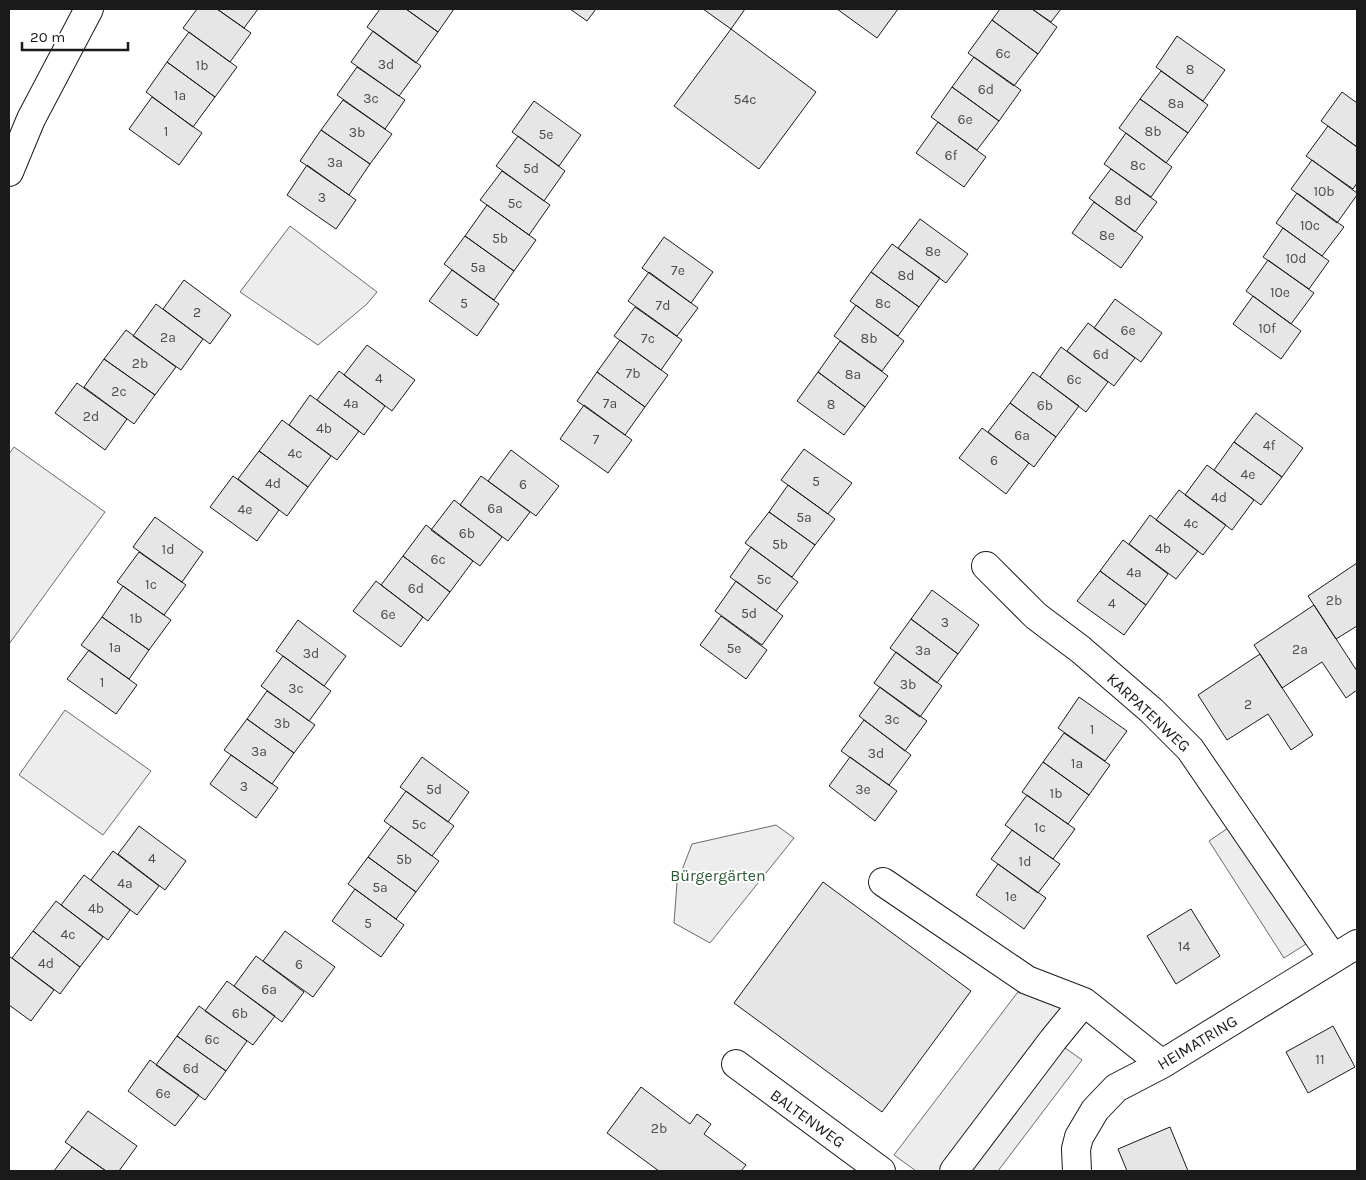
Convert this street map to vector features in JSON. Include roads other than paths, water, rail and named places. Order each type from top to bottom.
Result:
[{"type":"street","points":[[9,172],[32,119],[89,9]]},
{"type":"street","name":"KARPATENWEG","points":[[986,566],[1036,616],[1080,650],[1152,711],[1190,749],[1333,958]]},
{"type":"street","points":[[883,882],[1027,980],[1084,1002],[1162,1064]]},
{"type":"street","name":"HEIMATRING","points":[[1077,1171],[1076,1149],[1080,1137],[1095,1110],[1116,1088],[1162,1064],[1357,944]]},
{"type":"street","points":[[954,1171],[1084,1002]]},
{"type":"street","name":"BALTENWEG","points":[[736,1064],[881,1171]]},
{"type":"park label","name":"Bürgergärten","points":[[718,875]]}]
